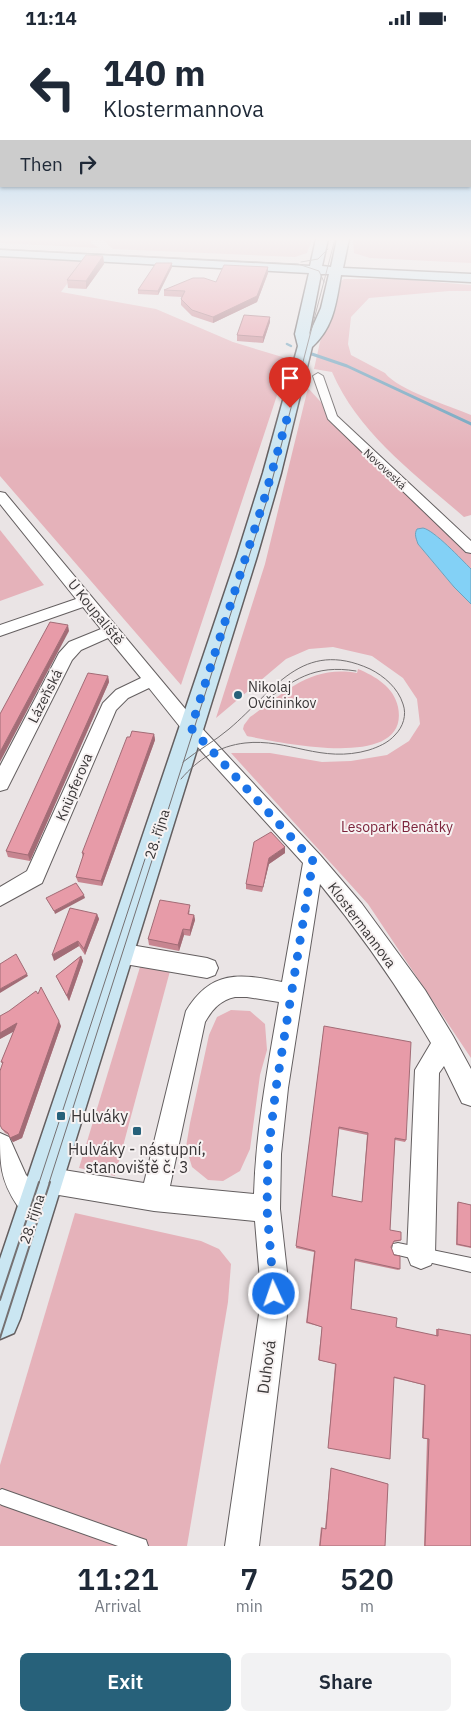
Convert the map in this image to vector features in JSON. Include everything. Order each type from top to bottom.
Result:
[{"type":"main road","name":"28. října","points":[[0,1319],[264,500],[304,351],[302,333],[307,310]]},
{"type":"main road","name":"28. října","points":[[304,351],[318,334],[327,310]]},
{"type":"street","name":"Novoveská","points":[[318,376],[332,417],[471,549]]},
{"type":"street","name":"U Koupaliště","points":[[0,496],[191,728]]},
{"type":"street","points":[[0,631],[87,600]]},
{"type":"street","name":"Lázeňská","points":[[0,784],[65,657],[75,646],[111,631]]},
{"type":"street","name":"Knüpferova","points":[[0,897],[35,877],[108,707],[122,694],[151,680]]},
{"type":"street","name":"Klostermannova","points":[[191,728],[313,861],[355,911],[417,998],[446,1044],[471,1094]]},
{"type":"street","name":"Duhová","points":[[242,1546],[274,1307],[274,1281],[267,1209],[268,1154],[290,994],[313,861]]},
{"type":"street","points":[[119,953],[207,968]]},
{"type":"street","points":[[154,1198],[194,1019],[201,1005],[212,994],[227,987],[242,984],[290,994]]},
{"type":"street","points":[[410,1252],[427,1070],[446,1044]]},
{"type":"street","points":[[0,1146],[17,1185],[40,1193],[154,1198],[267,1209]]},
{"type":"lane","points":[[410,1252],[471,1265]]},
{"type":"lane","points":[[2,1497],[140,1546]]},
{"type":"green space","points":[[0,310],[157,310],[233,342],[289,359],[181,685],[0,476]]},
{"type":"green space","points":[[331,310],[358,310],[351,317],[348,344],[351,355],[385,373],[412,391],[471,415],[471,515],[464,517],[390,452],[357,414],[343,394],[332,372],[314,369],[320,342]]},
{"type":"green space","name":"Lesopark Benátky","points":[[308,388],[383,470],[471,549],[471,569],[436,535],[418,544],[471,604],[471,1058],[368,904],[231,753],[270,753],[322,762],[351,761],[387,755],[409,741],[420,724],[417,699],[403,678],[372,656],[333,647],[309,649],[286,659],[216,718],[265,564]]},
{"type":"green space","points":[[0,530],[44,585],[0,601]]},
{"type":"green space","points":[[358,669],[383,683],[396,700],[398,707],[397,727],[384,740],[364,746],[339,748],[312,747],[247,736],[243,729],[250,717],[299,683],[326,673],[357,673]]},
{"type":"green space","points":[[140,967],[170,971],[115,1176],[79,1168]]},
{"type":"green space","points":[[231,1010],[250,1011],[265,1024],[267,1050],[260,1075],[250,1149],[240,1171],[223,1181],[208,1180],[192,1167],[186,1147],[209,1035],[217,1017]]},
{"type":"green space","points":[[75,1213],[201,1241],[219,1249],[231,1264],[228,1302],[187,1546],[0,1546],[0,1465]]},
{"type":"water","points":[[423,528],[441,539],[471,569],[471,604],[418,544],[416,531]]},
{"type":"building","points":[[192,310],[229,310],[213,317]]},
{"type":"building","points":[[244,315],[270,317],[263,337],[237,335]]},
{"type":"building","points":[[50,622],[68,625],[0,752],[0,714]]},
{"type":"building","points":[[88,673],[108,676],[28,855],[6,851]]},
{"type":"building","points":[[132,731],[154,734],[101,881],[76,877],[84,853],[82,853],[127,737],[130,737]]},
{"type":"building","points":[[271,832],[285,847],[269,858],[263,887],[246,884],[254,842]]},
{"type":"building","points":[[76,883],[84,895],[54,911],[46,898]]},
{"type":"building","points":[[160,900],[190,905],[188,914],[194,915],[190,930],[183,929],[178,945],[148,939]]},
{"type":"building","points":[[70,908],[97,914],[84,949],[78,941],[52,955]]},
{"type":"building","points":[[16,954],[27,974],[0,989],[0,964]]},
{"type":"building","points":[[81,956],[67,996],[56,976]]},
{"type":"building","points":[[41,987],[59,1021],[19,1134],[10,1138],[0,1125],[0,1071],[3,1062],[1,1062],[17,1023],[0,1033],[0,1016],[36,991],[38,994]]},
{"type":"building","points":[[324,1026],[411,1042],[406,1140],[395,1138],[390,1230],[401,1232],[401,1240],[394,1241],[391,1247],[394,1255],[400,1256],[400,1269],[355,1259],[351,1309],[397,1318],[396,1327],[438,1336],[438,1329],[471,1335],[471,1546],[425,1546],[429,1439],[423,1438],[425,1385],[394,1377],[390,1459],[328,1448],[336,1364],[319,1360],[322,1327],[307,1322],[315,1251],[296,1246]],"holes":[[[339,1127],[368,1133],[362,1202],[332,1196]]]},
{"type":"building","points":[[458,1202],[471,1205],[471,1247],[457,1244]]},
{"type":"building","points":[[331,1468],[388,1484],[385,1546],[320,1546],[322,1528],[326,1529]]},
{"type":"waterway","points":[[287,344],[291,346]]},
{"type":"waterway","points":[[306,352],[347,366],[471,424]]},
{"type":"tram line","points":[[183,762],[267,500],[317,310]]},
{"type":"tram line","points":[[181,779],[195,765],[218,750],[245,743],[261,742],[335,754],[352,754],[369,750],[386,742],[398,732],[404,721],[405,712],[401,698],[394,688],[380,675],[370,669],[346,661],[326,660],[307,664],[275,685],[229,729],[183,762]]},
{"type":"tram line","points":[[261,704],[294,681],[316,672],[341,669],[356,671]]},
{"type":"tram line","points":[[49,1183],[183,762]]},
{"type":"tram line","points":[[39,1183],[145,859]]},
{"type":"tram line","points":[[0,1300],[39,1182]]},
{"type":"tram line","points":[[0,1338],[50,1182]]},
{"type":"place","name":"Nikolaj Ovčininkov","points":[[238,695]]},
{"type":"place","name":"Hulváky","points":[[61,1116]]},
{"type":"place","name":"Hulváky - nástupní, stanoviště č. 3","points":[[137,1131]]},
{"type":"route","points":[[274,1294],[267,1209],[268,1154],[276,1088],[313,861],[191,728],[264,500],[290,408]]}]
